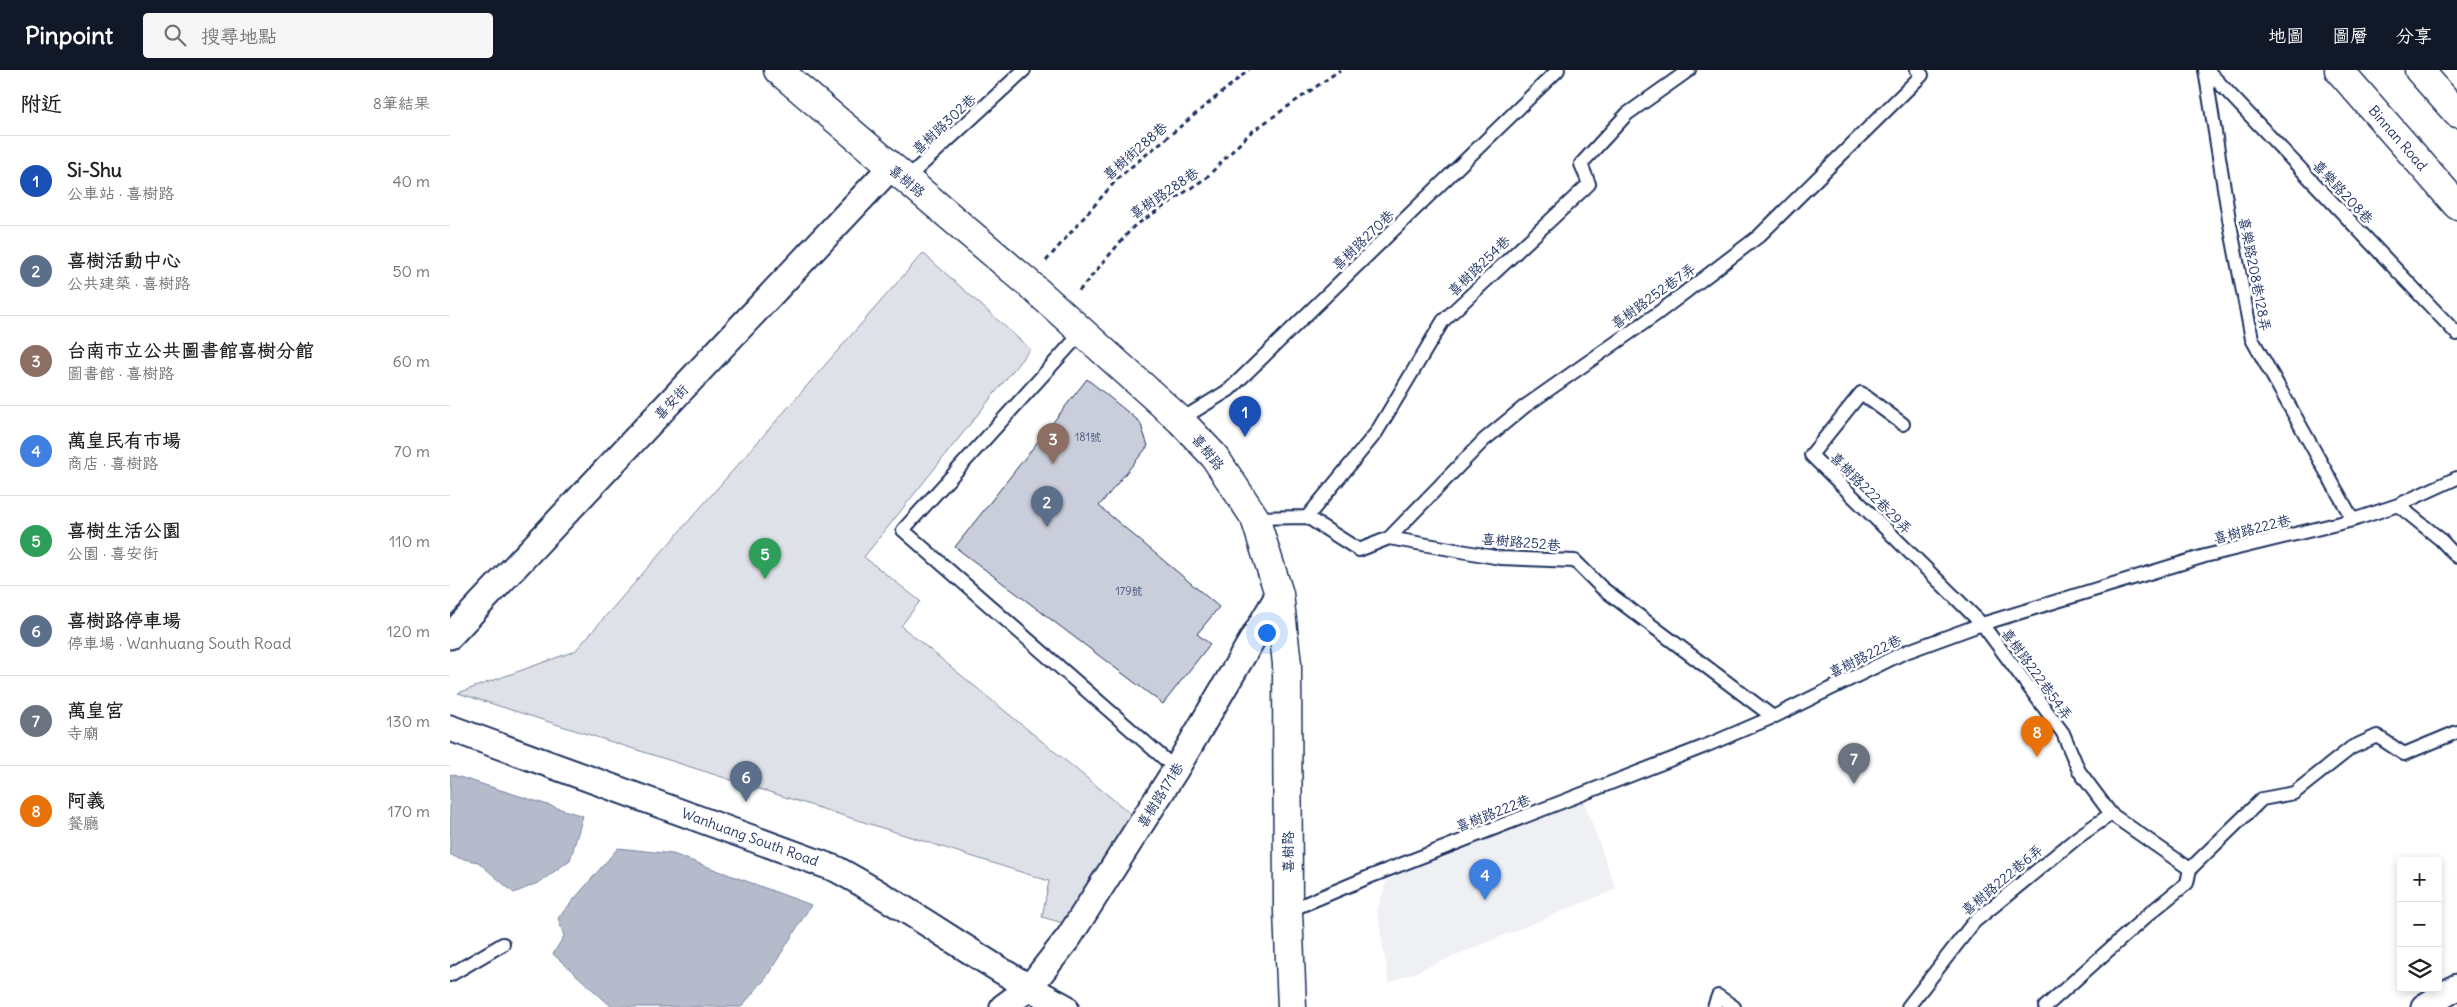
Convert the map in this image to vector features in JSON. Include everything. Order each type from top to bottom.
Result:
[{"type":"street","name":"喜樹路","points":[[778,70],[1027,282],[1180,420],[1214,456],[1255,518],[1279,594],[1287,664],[1288,911],[1292,1007]]},
{"type":"street","name":"Binnan Road","points":[[2339,70],[2457,205]]},
{"type":"street","points":[[2419,70],[2457,113]]},
{"type":"street","name":"喜安街","points":[[450,636],[898,173]]},
{"type":"street","name":"喜樹路171巷","points":[[1003,1007],[1029,988],[1069,937],[1176,770],[1279,594]]},
{"type":"street","name":"Wanhuang South Road","points":[[450,728],[836,869],[865,885],[1029,988],[1065,1007]]},
{"type":"street","points":[[2424,1007],[2457,987]]},
{"type":"lane","name":"喜樹路302巷","points":[[898,173],[1024,70]]},
{"type":"lane","name":"喜樹路270巷","points":[[1180,420],[1228,390],[1558,70]]},
{"type":"lane","name":"喜樹路254巷","points":[[1308,517],[1376,433],[1443,321],[1589,184],[1581,164],[1627,114],[1689,70]]},
{"type":"lane","name":"喜樹路252巷7弄","points":[[1389,538],[1484,440],[1524,407],[1658,312],[1759,236],[1922,75],[1916,70]]},
{"type":"lane","name":"喜樂路208巷","points":[[2206,70],[2457,334]]},
{"type":"lane","name":"喜樂路208巷128弄","points":[[2206,70],[2228,219],[2252,339],[2353,520]]},
{"type":"lane","points":[[1082,332],[903,530],[1176,770]]},
{"type":"lane","name":"喜樹路222巷29弄","points":[[1904,424],[1861,393],[1811,455],[1982,624]]},
{"type":"lane","name":"喜樹路222巷","points":[[1288,911],[1369,877],[1703,747],[1774,717],[1904,653],[1982,624],[2205,556],[2353,520],[2398,506],[2457,478]]},
{"type":"lane","points":[[2398,506],[2440,539],[2457,557]]},
{"type":"lane","points":[[1255,518],[1308,517],[1360,550],[1389,538]]},
{"type":"lane","name":"喜樹路252巷","points":[[1389,538],[1500,558],[1575,561],[1602,588],[1774,717]]},
{"type":"lane","name":"喜樹路222巷54弄","points":[[1982,624],[2063,733],[2080,771],[2111,814],[2190,869]]},
{"type":"lane","points":[[2045,1007],[2150,913],[2187,883],[2190,869],[2262,799],[2294,793],[2351,748],[2377,736],[2404,754],[2457,732]]},
{"type":"lane","name":"喜樹路222巷6弄","points":[[1908,1007],[1974,922],[2064,848],[2111,814]]},
{"type":"lane","points":[[450,975],[503,944]]},
{"type":"lane","points":[[1714,1007],[1718,996],[1734,1007]]},
{"type":"path","name":"喜樹街288巷","points":[[1027,282],[1118,177],[1249,70]]},
{"type":"path","name":"喜樹路288巷","points":[[1061,313],[1133,227],[1206,178],[1250,133],[1340,70]]},
{"type":"shaded area","points":[[923,253],[1030,349],[864,557],[920,601],[901,626],[1137,819],[1066,924],[1042,917],[1049,881],[458,693],[575,651]]},
{"type":"shaded area","points":[[1583,799],[1616,889],[1389,983],[1377,911],[1387,880]]},
{"type":"water","points":[[450,774],[583,816],[570,860],[540,882],[514,893],[478,862],[455,857],[450,854]]},
{"type":"water","points":[[618,848],[673,854],[811,905],[766,978],[741,1007],[612,1007],[553,954],[564,936],[558,918]]},
{"type":"building","points":[[1087,379],[1140,422],[1148,446],[1099,506],[1219,607],[1197,634],[1210,644],[1163,704],[955,547]]},
{"type":"place","name":"Si-Shu","points":[[1245,437]]},
{"type":"place","name":"台南市立公共圖書館喜樹分館","points":[[1053,464]]},
{"type":"place","name":"喜樹活動中心","points":[[1047,527]]},
{"type":"place","name":"喜樹生活公園","points":[[765,579]]},
{"type":"place","name":"阿義","points":[[2037,757]]},
{"type":"place","name":"萬皇宮","points":[[1854,784]]},
{"type":"place","name":"喜樹路停車場","points":[[746,802]]},
{"type":"place","name":"萬皇民有市場","points":[[1485,900]]}]
